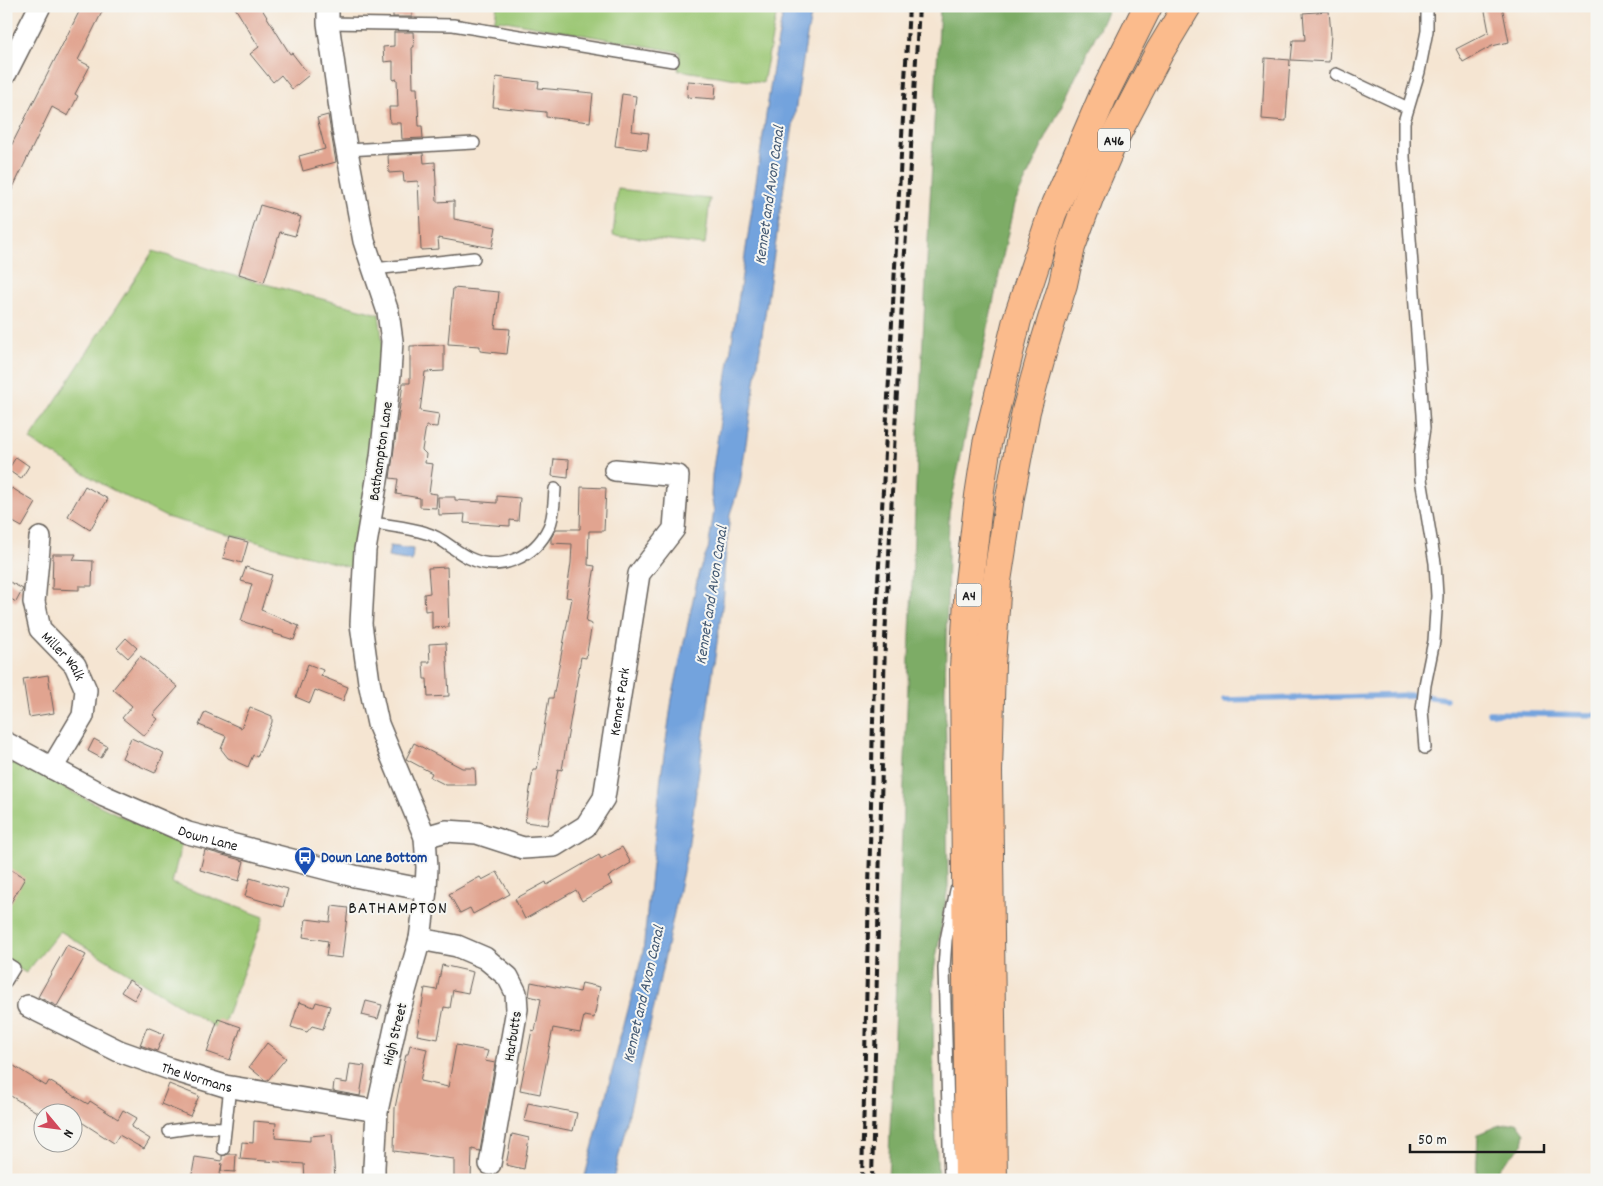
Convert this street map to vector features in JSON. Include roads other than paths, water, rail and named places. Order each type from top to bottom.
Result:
[{"type":"highway","name":"A4","points":[[969,1180],[965,658],[969,583],[979,496],[987,444],[1017,320],[1052,214],[1104,94],[1149,6]]},
{"type":"highway","name":"A46","points":[[1063,284],[1070,247],[1115,137],[1160,51],[1187,6]]},
{"type":"highway","points":[[1063,284],[1147,98],[1204,6]]},
{"type":"highway","name":"A4","points":[[993,1180],[988,771],[991,665],[996,591],[1010,497],[1026,411],[1063,284]]},
{"type":"street","points":[[6,73],[40,6]]},
{"type":"street","name":"Bathampton Lane","points":[[328,14],[347,150],[364,241],[388,312],[392,341],[381,457],[365,550],[361,624],[369,682],[378,724],[426,838],[426,890]]},
{"type":"street","name":"Kennet Park","points":[[426,838],[446,831],[477,832],[524,848],[554,846],[586,826],[604,798],[639,574],[674,529],[678,476],[615,470]]},
{"type":"street","name":"Miller Walk","points":[[40,538],[34,602],[40,629],[75,665],[86,690],[83,716],[52,768]]},
{"type":"street","name":"Down Lane","points":[[6,743],[104,796],[188,833],[354,876],[426,890]]},
{"type":"street","name":"High Street","points":[[374,1180],[377,1111],[397,1018],[420,939],[426,890]]},
{"type":"street","name":"Harbutts","points":[[420,939],[457,946],[485,958],[508,976],[516,993],[517,1010],[490,1164]]},
{"type":"street","name":"The Normans","points":[[28,1006],[119,1051],[170,1069],[230,1087],[377,1111]]},
{"type":"lane","points":[[1426,748],[1422,710],[1434,641],[1437,596],[1421,479],[1420,455],[1424,428],[1404,157],[1404,122],[1419,72],[1427,30],[1427,6]]},
{"type":"lane","points":[[328,14],[453,25],[673,61]]},
{"type":"lane","points":[[1336,74],[1408,108]]},
{"type":"lane","points":[[347,150],[474,143]]},
{"type":"lane","points":[[374,269],[474,258]]},
{"type":"lane","points":[[370,522],[427,533],[468,558],[481,562],[502,564],[515,561],[530,551],[542,538],[550,526],[555,489]]},
{"type":"lane","points":[[950,1180],[944,968],[952,904],[965,848]]},
{"type":"lane","points":[[6,963],[14,968],[6,981]]},
{"type":"lane","points":[[223,1149],[230,1087]]},
{"type":"lane","points":[[169,1131],[197,1127],[225,1128]]},
{"type":"water","name":"Kennet and Avon Canal","points":[[784,6],[813,6],[792,132],[740,484],[730,514],[724,571],[724,593],[688,848],[649,1030],[613,1180],[584,1180],[643,952],[661,776],[672,699],[699,571],[708,550],[714,511],[711,496],[712,475]]},
{"type":"water","points":[[390,546],[413,549],[412,561],[388,557]]},
{"type":"waterway","points":[[1224,700],[1416,695],[1446,699]]},
{"type":"waterway","points":[[1489,713],[1597,715]]},
{"type":"railway","points":[[862,1180],[875,639],[909,6]]},
{"type":"railway","points":[[872,1180],[885,639],[919,6]]},
{"type":"place","name":"Down Lane Bottom","points":[[305,876]]},
{"type":"district","name":"BATHAMPTON","points":[[398,907]]}]
